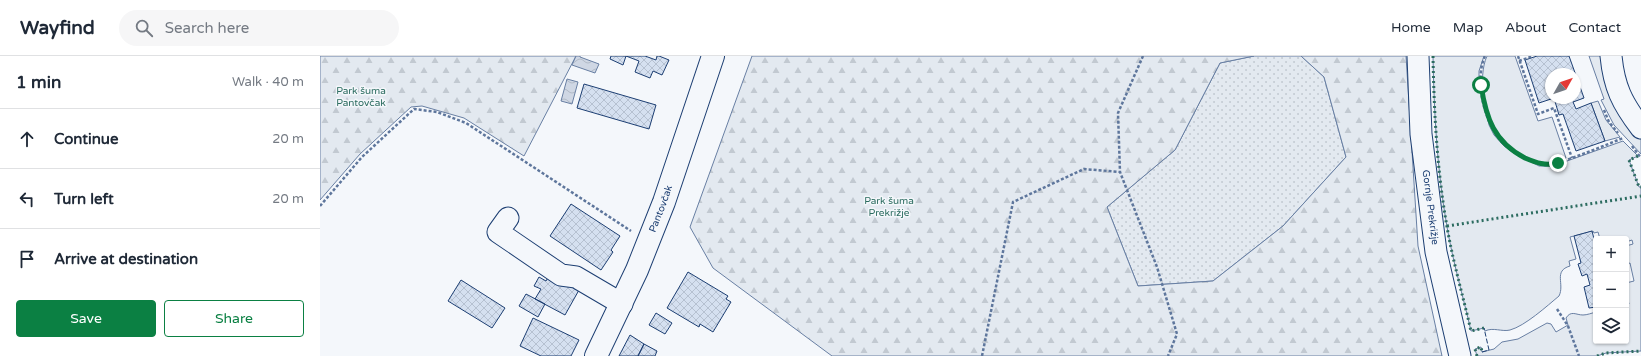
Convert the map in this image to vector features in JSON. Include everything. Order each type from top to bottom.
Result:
[{"type":"main road","name":"Pantovčak","points":[[596,356],[622,304],[664,202],[713,56]]},
{"type":"street","name":"Gornje Prekrižje","points":[[1418,56],[1421,134],[1436,252],[1460,356]]},
{"type":"street","points":[[1611,56],[1613,75],[1618,91],[1633,117],[1632,133]]},
{"type":"street","points":[[508,218],[498,232],[561,275],[576,276],[622,304]]},
{"type":"path","points":[[1143,56],[1118,113],[1120,172],[1157,266],[1177,334],[1168,356]]},
{"type":"path","points":[[1485,56],[1480,75],[1483,99],[1493,130],[1510,150],[1539,164],[1547,166],[1572,158],[1632,133]]},
{"type":"path","points":[[1518,56],[1538,114],[1554,108],[1572,158]]},
{"type":"path","points":[[1520,61],[1533,56]]},
{"type":"path","points":[[320,206],[362,157],[414,109],[438,112],[466,123],[635,234]]},
{"type":"path","points":[[982,356],[1013,202],[1084,169],[1120,172]]},
{"type":"path","points":[[1557,309],[1568,326],[1579,356]]},
{"type":"green space","name":"Park šuma Pantovčak","points":[[320,56],[576,56],[524,156],[464,118],[422,106],[411,107],[360,154],[320,200]]},
{"type":"green space","name":"Park šuma Prekrižje","points":[[752,56],[1254,56],[1220,63],[1175,150],[1107,207],[1138,286],[1213,281],[1283,226],[1346,157],[1324,77],[1301,56],[1406,56],[1418,246],[1442,356],[832,356],[713,268],[690,227]]},
{"type":"green space","points":[[1254,56],[1301,56],[1324,77],[1346,157],[1283,226],[1213,281],[1138,286],[1107,207],[1175,150],[1220,63]]},
{"type":"green space","points":[[1433,56],[1484,56],[1479,71],[1479,79],[1489,125],[1494,135],[1512,152],[1539,166],[1553,166],[1623,141],[1638,156],[1629,160],[1639,187],[1641,187],[1641,351],[1606,353],[1597,356],[1477,356],[1475,349],[1481,347],[1482,352],[1494,349],[1502,342],[1518,339],[1547,323],[1551,324],[1556,332],[1568,325],[1566,318],[1570,314],[1585,315],[1593,313],[1593,344],[1629,344],[1629,282],[1634,281],[1629,263],[1629,245],[1633,244],[1632,240],[1629,241],[1629,236],[1599,236],[1598,232],[1594,233],[1593,231],[1570,237],[1576,259],[1569,261],[1570,266],[1562,271],[1559,296],[1536,315],[1516,328],[1510,330],[1491,329],[1485,331],[1484,328],[1471,331],[1447,227],[1441,184],[1434,99]]},
{"type":"green space","points":[[1487,56],[1515,56],[1538,121],[1552,117],[1566,158],[1549,163],[1533,160],[1514,150],[1499,135],[1486,108],[1484,97],[1483,75]]},
{"type":"green space","points":[[1589,56],[1608,56],[1641,137],[1641,154],[1614,125],[1601,100],[1604,99]]},
{"type":"green space","points":[[1598,101],[1606,120],[1620,137],[1605,141],[1591,103]]},
{"type":"water","points":[[576,56],[580,56],[599,64],[595,73],[572,65]]},
{"type":"water","points":[[567,79],[578,82],[572,104],[561,101]]},
{"type":"building","points":[[611,56],[626,56],[623,65],[610,59]]},
{"type":"building","points":[[626,56],[645,56],[656,60],[657,56],[659,56],[669,60],[662,75],[653,71],[650,78],[635,72],[639,61]]},
{"type":"building","points":[[1537,56],[1569,56],[1573,68],[1545,68],[1545,101],[1539,103],[1525,60]]},
{"type":"building","points":[[584,84],[656,105],[649,129],[577,108]]},
{"type":"building","points":[[1581,90],[1584,98],[1581,99]]},
{"type":"building","points":[[1591,103],[1605,141],[1576,151],[1563,114],[1559,115],[1556,104],[1574,104],[1576,109]]},
{"type":"building","points":[[571,204],[620,236],[611,250],[613,252],[601,270],[550,236]]},
{"type":"building","points":[[1592,231],[1593,307],[1589,308],[1584,287],[1590,285],[1587,274],[1582,276],[1578,264],[1581,263],[1574,236]]},
{"type":"building","points":[[688,272],[728,296],[726,299],[731,302],[713,332],[700,324],[699,327],[667,308]]},
{"type":"building","points":[[550,274],[579,290],[565,315],[535,299],[541,289],[534,286],[539,277],[546,281]]},
{"type":"building","points":[[461,280],[505,308],[492,328],[448,301]]},
{"type":"building","points":[[526,294],[545,304],[538,317],[519,306]]},
{"type":"building","points":[[656,313],[672,323],[665,334],[649,325]]},
{"type":"building","points":[[533,318],[579,340],[571,356],[541,356],[520,346]]},
{"type":"building","points":[[630,335],[644,344],[638,356],[619,356]]},
{"type":"building","points":[[644,344],[657,351],[655,356],[638,356]]},
{"type":"hedge","points":[[1433,56],[1438,163],[1449,240],[1471,331],[1484,328]]},
{"type":"hedge","points":[[1638,156],[1629,160],[1639,187],[1641,187]]},
{"type":"hedge","points":[[1447,226],[1641,196]]},
{"type":"hedge","points":[[1477,356],[1475,349],[1481,347],[1482,352]]},
{"type":"hedge","points":[[1597,356],[1606,353],[1641,351]]},
{"type":"fence","points":[[1482,352],[1489,350],[1484,328]]},
{"type":"route","points":[[1481,85],[1487,114],[1493,130],[1501,141],[1510,150],[1539,164],[1547,166],[1558,163]]}]
